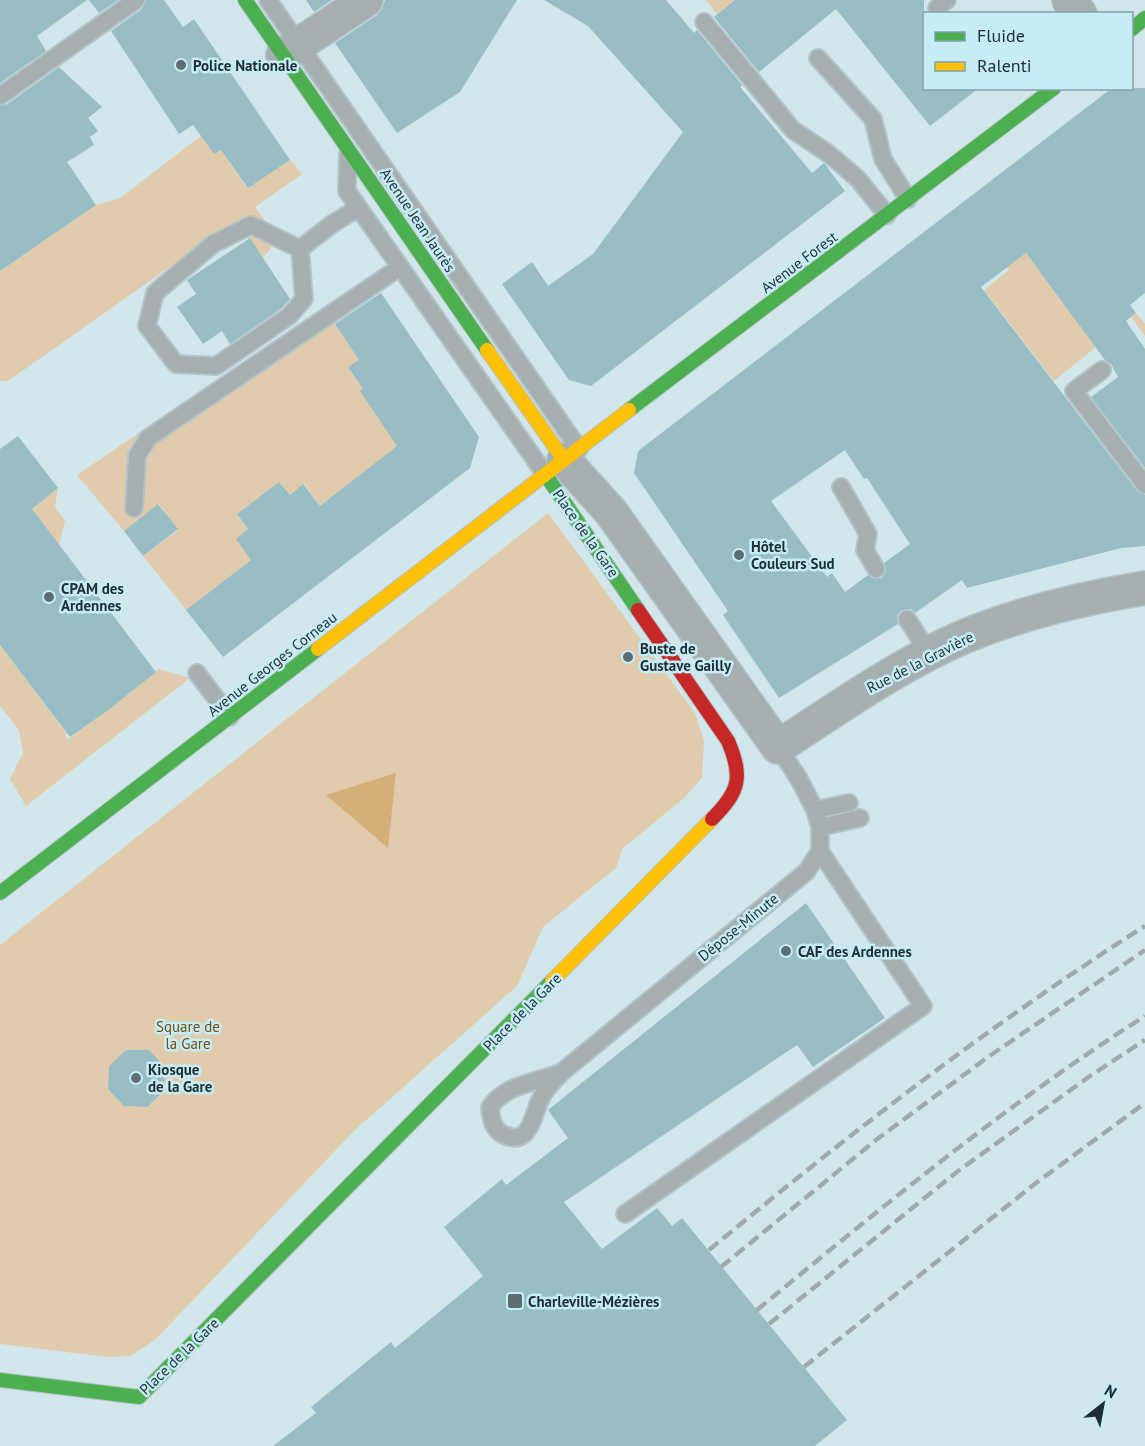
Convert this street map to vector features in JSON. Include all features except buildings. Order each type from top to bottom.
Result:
[{"type":"street","name":"Avenue Jean Jaurès","points":[[245,0],[291,49],[348,147],[563,461]]},
{"type":"street","points":[[291,49],[366,0]]},
{"type":"street","points":[[1069,0],[1078,12]]},
{"type":"street","name":"Avenue Forest","points":[[563,461],[1051,90]]},
{"type":"street","name":"Avenue Georges Corneau","points":[[0,893],[563,461]]},
{"type":"street","name":"Place de la Gare","points":[[563,461],[611,512],[777,747]]},
{"type":"street","name":"Place de la Gare","points":[[0,1380],[139,1397],[722,809],[737,787],[738,765],[728,741],[563,461]]},
{"type":"street","name":"Rue de la Gravière","points":[[777,747],[879,681],[964,637],[1049,607],[1145,588]]},
{"type":"lane","points":[[0,96],[136,0]]},
{"type":"lane","points":[[268,0],[291,49],[563,461]]},
{"type":"lane","points":[[704,22],[793,130],[829,154],[858,179],[887,215]]},
{"type":"lane","points":[[818,58],[873,119],[883,159],[908,199]]},
{"type":"lane","points":[[348,147],[346,191],[400,267],[563,461]]},
{"type":"lane","points":[[300,249],[332,224],[358,208]]},
{"type":"lane","points":[[251,225],[300,249],[304,300],[289,316],[216,366],[176,364],[147,326],[155,292],[213,244],[232,234],[251,225]]},
{"type":"lane","points":[[134,508],[137,456],[147,438],[400,267]]},
{"type":"lane","points":[[1102,370],[1074,391],[1145,485]]},
{"type":"lane","points":[[841,487],[868,534],[865,550],[876,569]]},
{"type":"lane","points":[[907,618],[930,654]]},
{"type":"lane","points":[[197,673],[230,717]]},
{"type":"lane","points":[[625,1214],[923,1006],[820,851],[820,827],[815,810],[799,779],[777,747]]},
{"type":"lane","points":[[815,810],[849,803]]},
{"type":"lane","points":[[820,827],[860,818]]},
{"type":"lane","name":"Dépose-Minute","points":[[562,1072],[509,1089],[497,1096],[490,1107],[495,1128],[513,1137],[523,1134],[533,1122],[540,1100],[547,1088],[562,1072],[806,872],[820,851]]},
{"type":"green space","points":[[706,0],[735,0],[717,14]]},
{"type":"green space","points":[[201,136],[214,154],[221,150],[247,188],[290,160],[302,174],[255,207],[272,230],[273,245],[263,258],[235,221],[8,381],[0,381],[0,271],[96,205],[120,198]]},
{"type":"green space","points":[[1006,249],[1015,261],[1026,253],[1096,347],[1054,381],[984,290],[1009,270],[998,255]]},
{"type":"green space","points":[[1136,313],[1145,324],[1145,336],[1131,317]]},
{"type":"green space","points":[[306,320],[317,334],[334,322],[359,360],[349,367],[398,446],[320,506],[304,484],[290,495],[279,482],[237,514],[248,529],[251,560],[186,610],[143,556],[178,530],[159,504],[124,531],[77,475]]},
{"type":"green space","points":[[58,488],[55,507],[65,521],[59,545],[25,514]]},
{"type":"green space","name":"Square de la Gare","points":[[548,513],[695,713],[704,741],[702,778],[684,798],[622,849],[617,867],[543,927],[517,986],[354,1131],[155,1340],[130,1356],[107,1357],[0,1344],[0,945]]},
{"type":"green space","points":[[0,645],[67,734],[65,735],[68,739],[159,669],[190,678],[26,806],[10,779],[23,753],[19,730],[0,706]]},
{"type":"shaded area","points":[[396,773],[388,848],[326,795]]},
{"type":"railway","points":[[709,1250],[814,1164],[922,1081],[1032,1001],[1145,926]]},
{"type":"railway","points":[[721,1267],[876,1140],[988,1057],[1145,950]]},
{"type":"railway","points":[[757,1310],[946,1157],[1044,1084],[1145,1016]]},
{"type":"railway","points":[[769,1324],[958,1171],[1090,1076],[1145,1040]]},
{"type":"railway","points":[[804,1367],[1036,1183],[1145,1103]]},
{"type":"traffic: fast","points":[[245,0],[487,350]]},
{"type":"traffic: fast","points":[[1133,28],[1145,18]]},
{"type":"traffic: fast","points":[[629,410],[1051,90]]},
{"type":"traffic: fast","points":[[545,474],[638,610]]},
{"type":"traffic: fast","points":[[0,893],[318,649]]},
{"type":"traffic: fast","points":[[0,1380],[139,1397],[552,981]]},
{"type":"traffic: slow","points":[[487,350],[564,460]]},
{"type":"traffic: slow","points":[[318,649],[629,410]]},
{"type":"traffic: slow","points":[[552,981],[712,819]]},
{"type":"traffic: jam","points":[[638,610],[728,741],[733,754],[736,764],[736,783],[728,800],[712,819]]},
{"type":"place","name":"Police Nationale","points":[[181,65]]},
{"type":"place","name":"Hôtel Couleurs Sud","points":[[739,555]]},
{"type":"place","name":"CPAM des Ardennes","points":[[49,597]]},
{"type":"place","name":"Buste de Gustave Gailly","points":[[628,657]]},
{"type":"place","name":"CAF des Ardennes","points":[[786,951]]},
{"type":"place","name":"Kiosque de la Gare","points":[[136,1078]]},
{"type":"place","name":"Charleville-Mézières","points":[[515,1301]]}]
